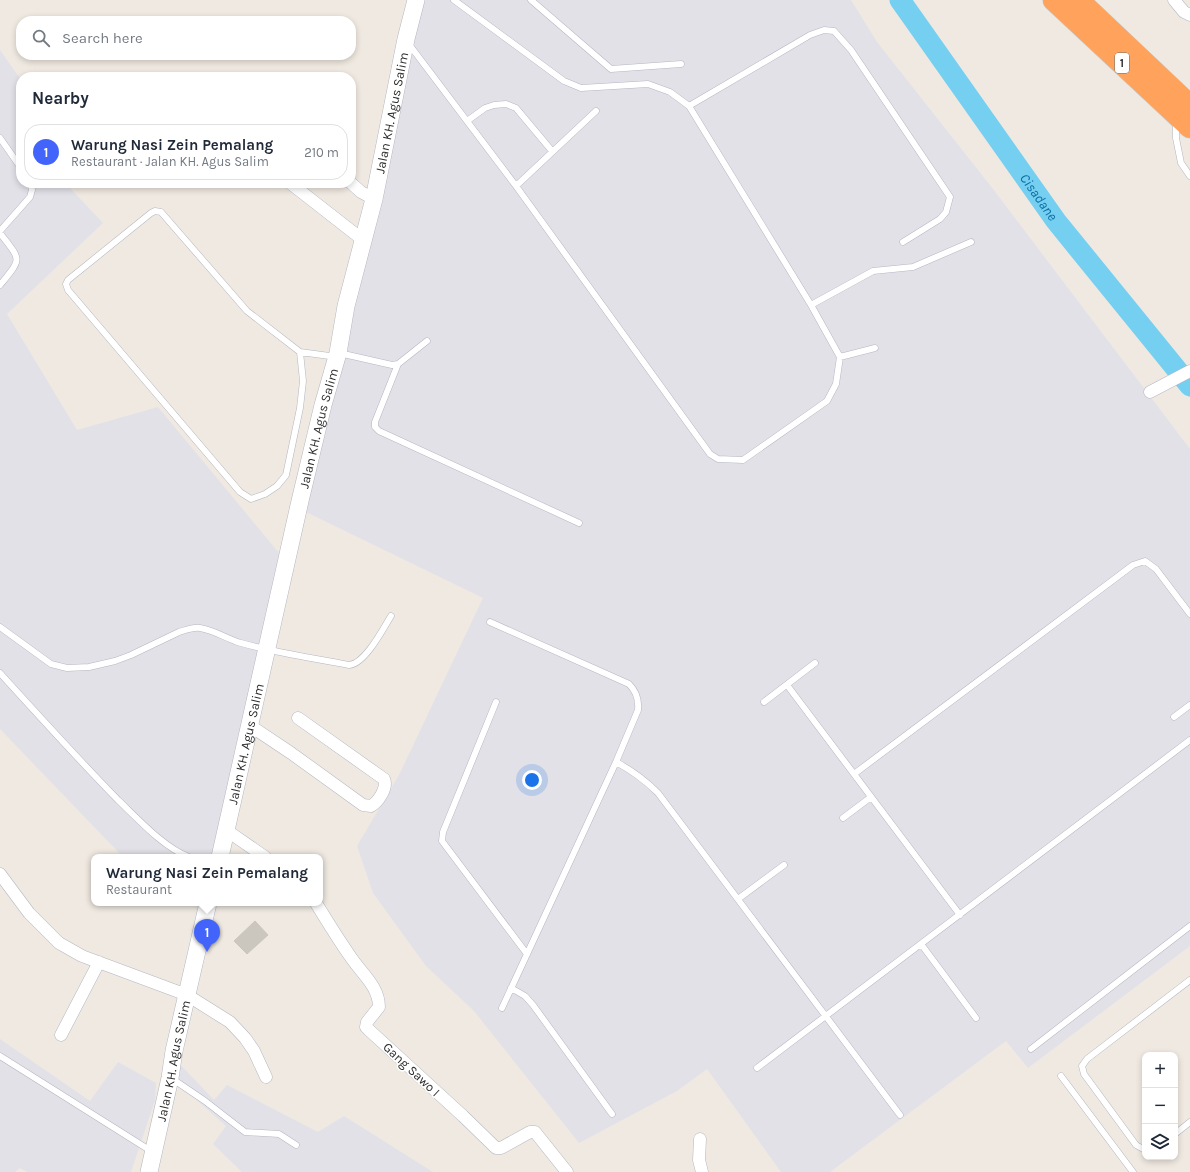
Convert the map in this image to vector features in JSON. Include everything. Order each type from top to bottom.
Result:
[{"type":"highway","name":"1","points":[[1063,1],[1185,115]]},
{"type":"street","name":"Jalan KH. Agus Salim","points":[[221,854],[319,420],[337,355],[346,306],[374,199],[406,39],[416,0]]},
{"type":"street","points":[[1174,0],[1184,12],[1190,15]]},
{"type":"street","points":[[296,188],[363,240]]},
{"type":"street","points":[[356,188],[374,199]]},
{"type":"street","points":[[1150,392],[1190,371]]},
{"type":"street","points":[[250,725],[363,805],[373,805],[386,785],[384,779],[298,718]]},
{"type":"street","points":[[226,830],[261,854]]},
{"type":"street","points":[[0,874],[29,913],[59,943],[82,956],[187,995],[230,1022],[254,1051],[266,1077]]},
{"type":"street","name":"Jalan KH. Agus Salim","points":[[149,1172],[170,1078],[174,1051],[207,906]]},
{"type":"street","name":"Gang Sawo I","points":[[318,906],[351,958],[374,986],[379,999],[379,1007],[367,1022],[366,1027],[496,1148],[498,1149],[506,1146],[530,1132],[535,1132],[567,1172]]},
{"type":"street","points":[[61,1035],[100,962]]},
{"type":"street","points":[[700,1139],[699,1160],[702,1172]]},
{"type":"lane","points":[[406,39],[516,186],[710,454],[718,459],[743,460],[827,401],[836,384],[840,357],[811,305],[689,106],[670,92],[648,84],[581,88],[564,81],[454,0]]},
{"type":"lane","points":[[531,0],[611,69],[681,64]]},
{"type":"lane","points":[[689,106],[810,36],[824,30],[834,31],[851,50],[950,196],[946,212],[940,220],[903,242]]},
{"type":"lane","points":[[467,121],[485,108],[494,104],[506,104],[516,108],[552,151]]},
{"type":"lane","points":[[516,186],[596,111]]},
{"type":"lane","points":[[1185,115],[1176,138],[1181,163],[1190,176]]},
{"type":"lane","points":[[0,138],[16,161]]},
{"type":"lane","points":[[0,285],[16,266],[17,261],[16,255],[0,232],[30,196],[32,188]]},
{"type":"lane","points":[[300,352],[303,382],[300,408],[286,475],[277,486],[265,494],[251,498],[240,492],[68,290],[66,284],[68,280],[151,213],[161,212],[247,311],[300,352],[337,355],[392,365],[398,364],[427,341]]},
{"type":"lane","points":[[811,305],[872,271],[913,267],[971,242]]},
{"type":"lane","points":[[840,357],[875,348]]},
{"type":"lane","points":[[398,364],[375,422],[375,427],[379,431],[579,523]]},
{"type":"lane","points":[[854,774],[1133,565],[1145,561],[1156,569],[1190,614]]},
{"type":"lane","points":[[0,627],[51,664],[67,668],[89,667],[114,661],[132,655],[179,632],[198,628],[208,629],[239,642],[284,654],[352,665],[361,660],[391,616]]},
{"type":"lane","points":[[490,622],[629,684],[634,689],[639,703],[638,710],[616,762],[502,1008]]},
{"type":"lane","points":[[764,702],[815,663]]},
{"type":"lane","points":[[0,674],[89,770],[139,820],[161,840],[181,854]]},
{"type":"lane","points":[[787,685],[960,915]]},
{"type":"lane","points":[[496,702],[443,832],[442,841],[527,954]]},
{"type":"lane","points":[[1174,717],[1190,705]]},
{"type":"lane","points":[[757,1068],[1190,740]]},
{"type":"lane","points":[[616,762],[634,771],[658,793],[900,1115]]},
{"type":"lane","points":[[843,818],[871,797]]},
{"type":"lane","points":[[738,899],[784,865]]},
{"type":"lane","points":[[1031,1049],[1190,926]]},
{"type":"lane","points":[[921,944],[976,1018]]},
{"type":"lane","points":[[1142,1148],[1136,1145],[1084,1074],[1082,1066],[1087,1060],[1190,980]]},
{"type":"lane","points":[[511,988],[525,996],[533,1005],[612,1114]]},
{"type":"lane","points":[[0,1056],[153,1152]]},
{"type":"lane","points":[[1061,1076],[1133,1172]]},
{"type":"lane","points":[[170,1078],[205,1101],[245,1132],[279,1134],[296,1145]]},
{"type":"lane","points":[[1178,1132],[1190,1122]]},
{"type":"shaded area","points":[[424,0],[851,0],[877,42],[993,189],[1190,449],[1190,946],[1028,1068],[1006,1041],[830,1172],[781,1172],[707,1069],[677,1091],[579,1143],[474,1011],[426,966],[373,893],[357,846],[399,775],[483,598],[306,512],[350,288]]},
{"type":"shaded area","points":[[0,50],[16,73],[16,188],[70,188],[103,223],[7,314],[77,430],[158,407],[279,553],[214,854],[120,854],[0,729]]},
{"type":"shaded area","points":[[0,1039],[90,1101],[118,1062],[156,1083],[155,1100],[131,1172],[27,1172],[20,1168],[15,1172],[0,1172]]},
{"type":"shaded area","points":[[176,1060],[214,1100],[227,1085],[318,1132],[344,1116],[433,1172],[242,1172],[213,1144],[226,1126],[172,1078]]},
{"type":"building","points":[[255,921],[268,935],[247,954],[234,941]]},
{"type":"waterway","name":"Cisadane","points":[[900,0],[1056,221],[1190,386]]},
{"type":"place","name":"Warung Nasi Zein Pemalang","points":[[207,952]]}]
